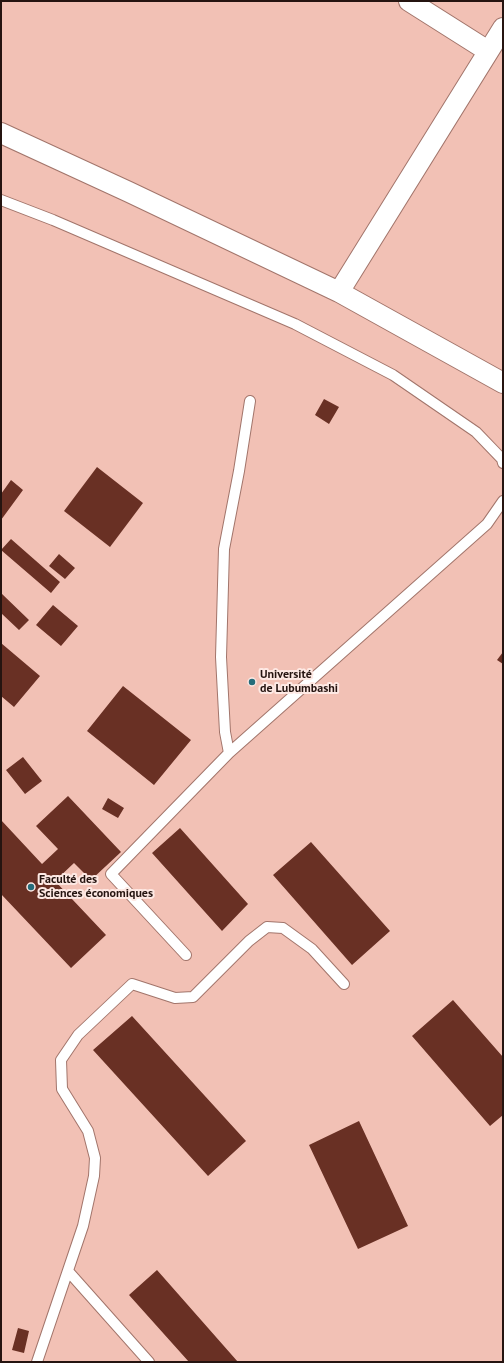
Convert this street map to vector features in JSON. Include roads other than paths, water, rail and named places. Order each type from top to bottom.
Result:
[{"type":"street","points":[[409,1],[488,51]]},
{"type":"street","points":[[339,292],[503,28]]},
{"type":"street","points":[[1,133],[339,292],[503,382]]},
{"type":"lane","points":[[1,200],[53,220],[295,324],[393,375],[476,432],[502,458],[503,464]]},
{"type":"lane","points":[[229,753],[225,732],[221,657],[224,549],[250,402]]},
{"type":"lane","points":[[186,955],[112,874],[229,753],[486,524],[503,501]]},
{"type":"lane","points":[[37,1362],[83,1226],[94,1176],[95,1158],[88,1131],[62,1089],[61,1060],[78,1035],[132,984],[175,998],[193,997],[249,941],[267,927],[284,928],[312,950],[344,984]]},
{"type":"lane","points":[[68,1271],[149,1362]]},
{"type":"place","name":"Université de Lubumbashi","points":[[252,682]]},
{"type":"place","name":"Faculté des Sciences économiques","points":[[31,887]]}]
